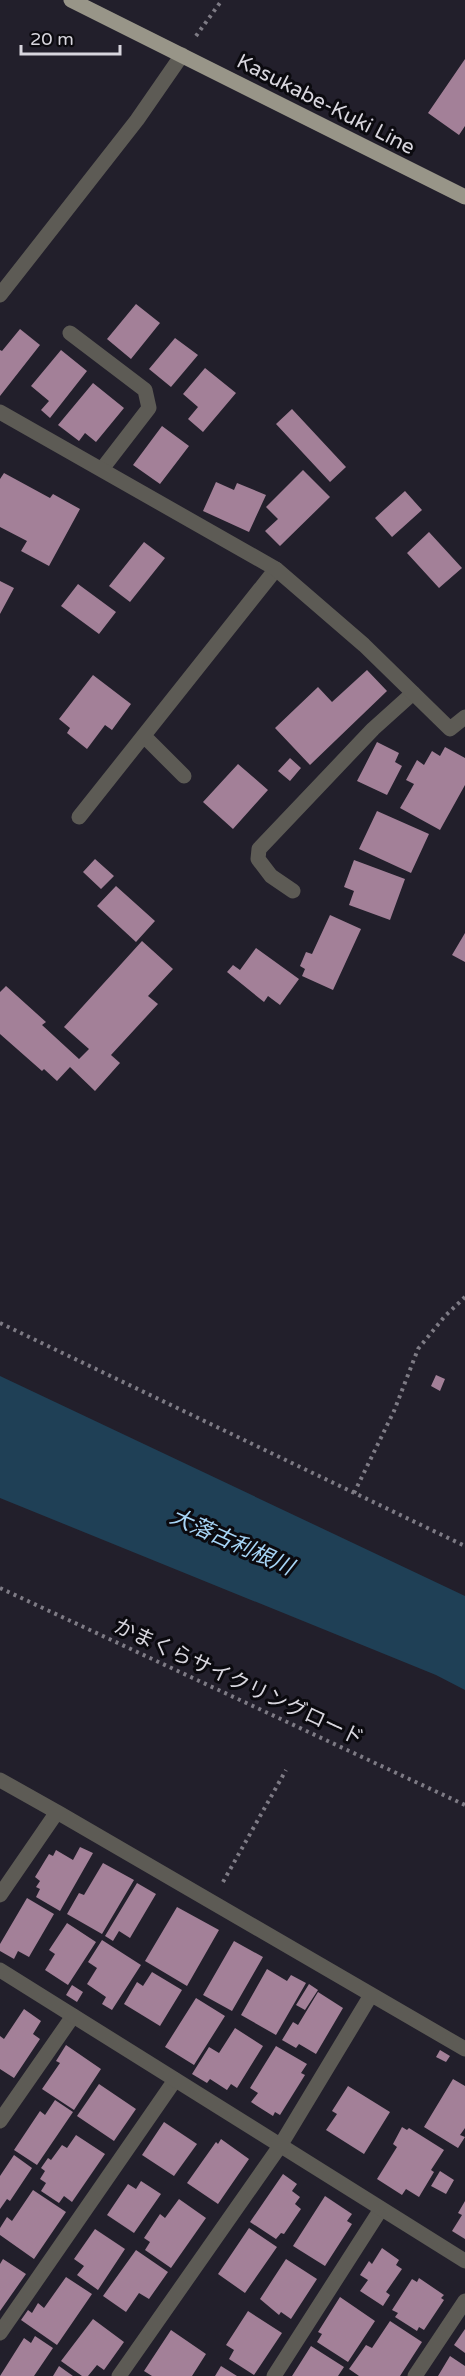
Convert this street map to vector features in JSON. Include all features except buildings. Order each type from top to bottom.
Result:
[{"type":"main road","name":"Kasukabe-Kuki Line","points":[[71,0],[465,197]]},
{"type":"street","points":[[0,295],[137,120],[182,55]]},
{"type":"street","points":[[70,333],[145,390],[149,408],[102,470]]},
{"type":"street","points":[[0,412],[276,569],[364,645],[450,729],[465,717]]},
{"type":"street","points":[[79,817],[276,569]]},
{"type":"street","points":[[292,891],[271,876],[258,859],[260,849],[373,729],[413,693]]},
{"type":"street","points":[[144,736],[184,776]]},
{"type":"street","points":[[0,1780],[465,2049]]},
{"type":"street","points":[[0,1895],[57,1812]]},
{"type":"street","points":[[0,1970],[465,2261]]},
{"type":"street","points":[[119,2376],[280,2146],[371,1995]]},
{"type":"street","points":[[0,2121],[73,2016]]},
{"type":"street","points":[[0,2333],[176,2080]]},
{"type":"street","points":[[274,2376],[381,2209]]},
{"type":"street","points":[[415,2376],[465,2301]]},
{"type":"path","points":[[182,55],[222,0]]},
{"type":"path","points":[[354,1493],[394,1412],[418,1349],[445,1316],[465,1297]]},
{"type":"path","points":[[0,1323],[465,1546]]},
{"type":"path","name":"かまくらサイクリングロード","points":[[0,1588],[465,1805]]},
{"type":"path","points":[[212,1902],[286,1770]]},
{"type":"water","name":"大落古利根川","points":[[0,1376],[465,1596],[465,1690],[436,1675],[0,1498]]}]
